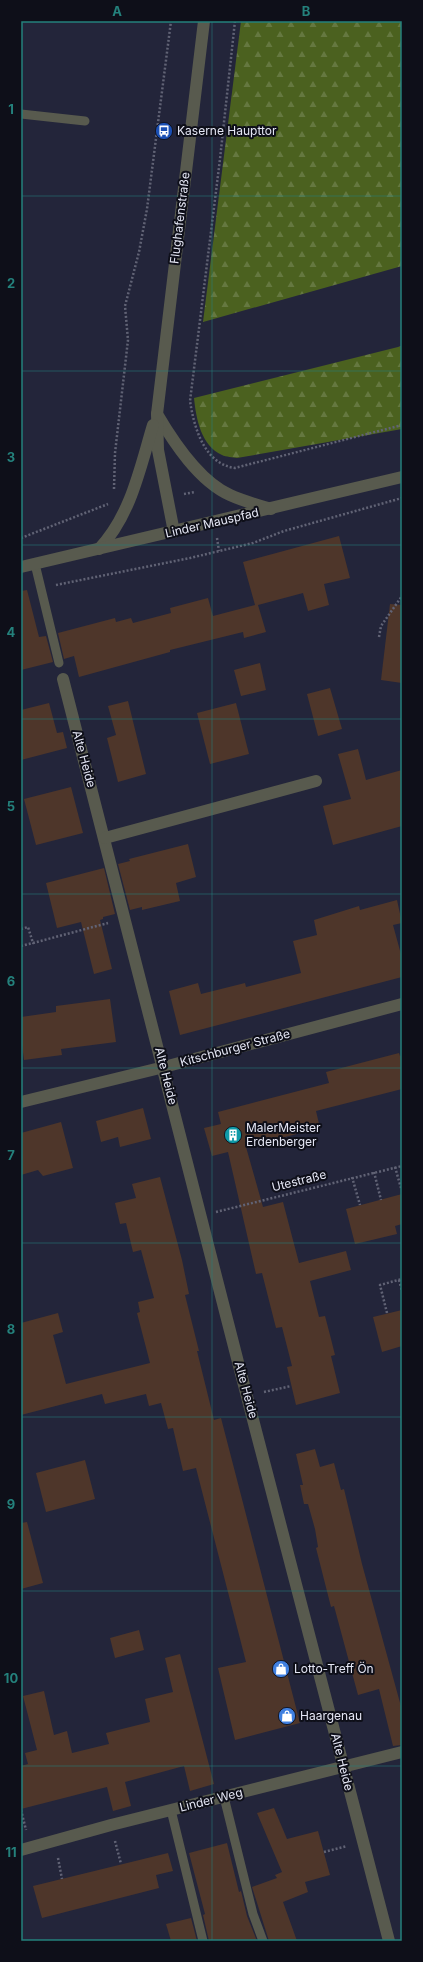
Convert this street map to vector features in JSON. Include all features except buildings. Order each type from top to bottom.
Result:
[{"type":"street","name":"Flughafenstraße","points":[[174,532],[158,450],[157,414],[204,21]]},
{"type":"street","name":"Flughafenstraße","points":[[99,549],[114,530],[129,503],[157,414]]},
{"type":"street","points":[[157,414],[171,438],[186,457],[216,487],[230,495],[271,509]]},
{"type":"street","name":"Linder Mauspfad","points":[[21,567],[402,477]]},
{"type":"street","name":"Alte Heide","points":[[63,679],[106,838],[247,1396],[389,1941]]},
{"type":"street","points":[[106,838],[316,781]]},
{"type":"street","name":"Kitschburger Straße","points":[[21,1102],[164,1068],[402,1004]]},
{"type":"street","name":"Linder Weg","points":[[21,1850],[112,1825],[402,1752]]},
{"type":"lane","points":[[21,114],[85,121]]},
{"type":"lane","points":[[35,564],[59,663]]},
{"type":"lane","points":[[224,1797],[253,1914],[263,1941]]},
{"type":"lane","points":[[171,1810],[203,1941]]},
{"type":"path","points":[[114,495],[115,453],[128,340],[125,306],[139,252],[147,209],[171,21]]},
{"type":"path","points":[[235,21],[219,167],[190,401],[193,420],[212,458],[226,467],[235,468],[402,425]]},
{"type":"path","points":[[40,588],[190,558],[240,546],[284,531],[402,498]]},
{"type":"path","points":[[21,538],[114,502]]},
{"type":"path","points":[[379,637],[381,626],[402,596]]},
{"type":"path","points":[[21,946],[126,918]]},
{"type":"path","points":[[21,930],[28,927],[33,943]]},
{"type":"path","name":"Utestraße","points":[[201,1216],[352,1177],[402,1166]]},
{"type":"path","points":[[396,1167],[401,1188]]},
{"type":"path","points":[[374,1172],[381,1200]]},
{"type":"path","points":[[352,1177],[360,1206]]},
{"type":"path","points":[[387,1313],[380,1285],[401,1280],[402,1291]]},
{"type":"path","points":[[247,1396],[291,1386]]},
{"type":"path","points":[[112,1825],[121,1864]]},
{"type":"path","points":[[324,1852],[363,1843]]},
{"type":"green space","points":[[241,21],[402,21],[402,266],[203,322]]},
{"type":"green space","points":[[402,346],[402,429],[237,458],[224,456],[215,451],[204,438],[196,414],[194,398]]},
{"type":"place","name":"Kaserne Haupttor","points":[[164,131]]},
{"type":"place","name":"MalerMeister Erdenberger","points":[[233,1135]]},
{"type":"place","name":"Lotto-Treff Ön","points":[[281,1669]]},
{"type":"place","name":"Haargenau","points":[[287,1716]]}]
